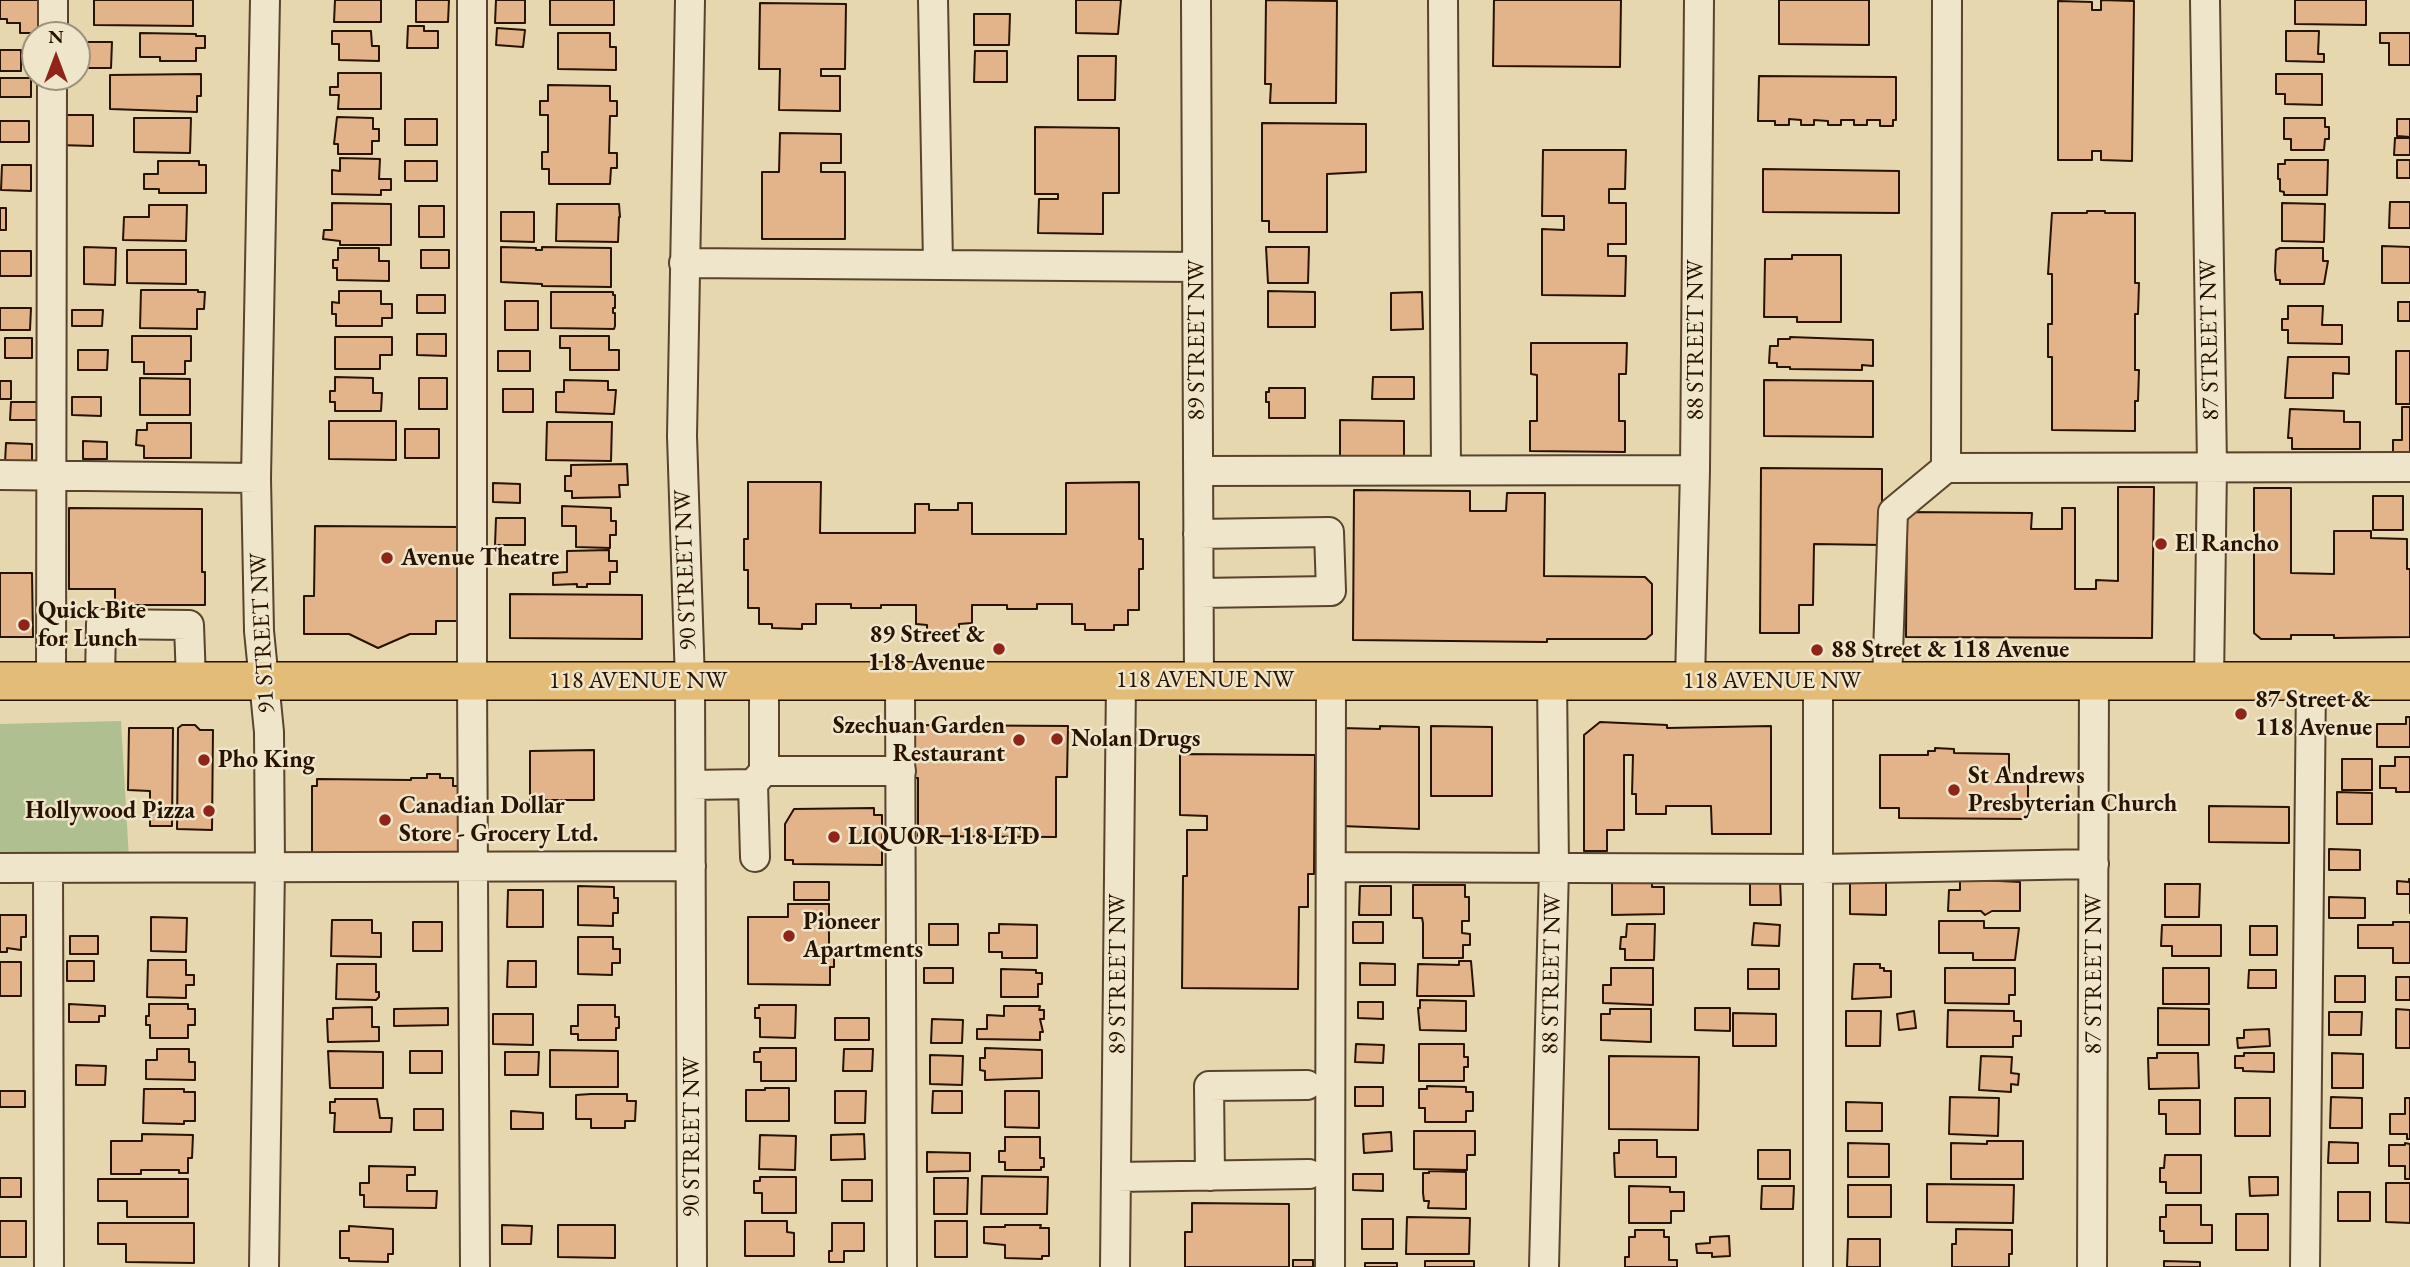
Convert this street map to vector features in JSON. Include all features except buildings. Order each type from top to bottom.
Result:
[{"type":"main road","name":"118 AVENUE NW","points":[[0,681],[2410,681]]},
{"type":"street","points":[[53,0],[53,21]]},
{"type":"street","name":"91 STREET NW","points":[[264,1267],[270,867],[269,732],[259,631],[256,478],[265,0]]},
{"type":"street","points":[[472,0],[475,1267]]},
{"type":"street","name":"90 STREET NW","points":[[690,0],[682,436],[690,682],[692,1267]]},
{"type":"street","points":[[933,0],[938,263]]},
{"type":"street","name":"89 STREET NW","points":[[1196,0],[1199,680]]},
{"type":"street","points":[[1443,0],[1446,471]]},
{"type":"street","name":"88 STREET NW","points":[[1690,681],[1695,470],[1699,0]]},
{"type":"street","points":[[1947,0],[1947,468]]},
{"type":"street","name":"87 STREET NW","points":[[2205,0],[2212,466],[2209,681]]},
{"type":"street","points":[[51,681],[52,91]]},
{"type":"street","points":[[684,263],[1196,267]]},
{"type":"street","points":[[1888,681],[1893,512],[1947,468],[2410,467]]},
{"type":"street","points":[[1198,471],[1695,470]]},
{"type":"street","points":[[0,475],[256,478]]},
{"type":"street","points":[[1198,534],[1329,532],[1331,591],[1199,593]]},
{"type":"street","points":[[100,681],[101,624],[189,625],[191,681]]},
{"type":"street","name":"89 STREET NW","points":[[1115,1267],[1121,680]]},
{"type":"street","points":[[1331,680],[1331,1267]]},
{"type":"street","name":"88 STREET NW","points":[[1544,1267],[1555,867],[1552,680]]},
{"type":"street","points":[[900,681],[902,1267]]},
{"type":"street","points":[[1818,681],[1818,1267]]},
{"type":"street","name":"87 STREET NW","points":[[2092,1267],[2094,681]]},
{"type":"street","points":[[2305,1267],[2311,681]]},
{"type":"street","points":[[755,857],[764,682]]},
{"type":"street","points":[[691,785],[759,777],[901,771]]},
{"type":"street","points":[[1331,867],[1819,869],[2094,864]]},
{"type":"street","points":[[0,868],[691,866]]},
{"type":"street","points":[[48,868],[49,1267]]},
{"type":"street","points":[[1210,1175],[1209,1086],[1307,1085]]},
{"type":"street","points":[[1116,1177],[1309,1174]]},
{"type":"green space","points":[[121,721],[129,859],[0,856],[0,724]]},
{"type":"place","name":"El Rancho","points":[[2161,544]]},
{"type":"place","name":"Avenue Theatre","points":[[387,558]]},
{"type":"place","name":"Quick Bite for Lunch","points":[[24,625]]},
{"type":"place","name":"89 Street & 118 Avenue","points":[[999,649]]},
{"type":"place","name":"88 Street & 118 Avenue","points":[[1817,650]]},
{"type":"place","name":"87 Street & 118 Avenue","points":[[2241,714]]},
{"type":"place","name":"Nolan Drugs","points":[[1057,739]]},
{"type":"place","name":"Szechuan Garden Restaurant","points":[[1019,740]]},
{"type":"place","name":"Pho King","points":[[204,760]]},
{"type":"place","name":"St Andrews Presbyterian Church","points":[[1954,790]]},
{"type":"place","name":"Hollywood Pizza","points":[[209,811]]},
{"type":"place","name":"Canadian Dollar Store - Grocery Ltd.","points":[[385,820]]},
{"type":"place","name":"LIQUOR 118 LTD","points":[[834,837]]},
{"type":"place","name":"Pioneer Apartments","points":[[789,936]]}]
